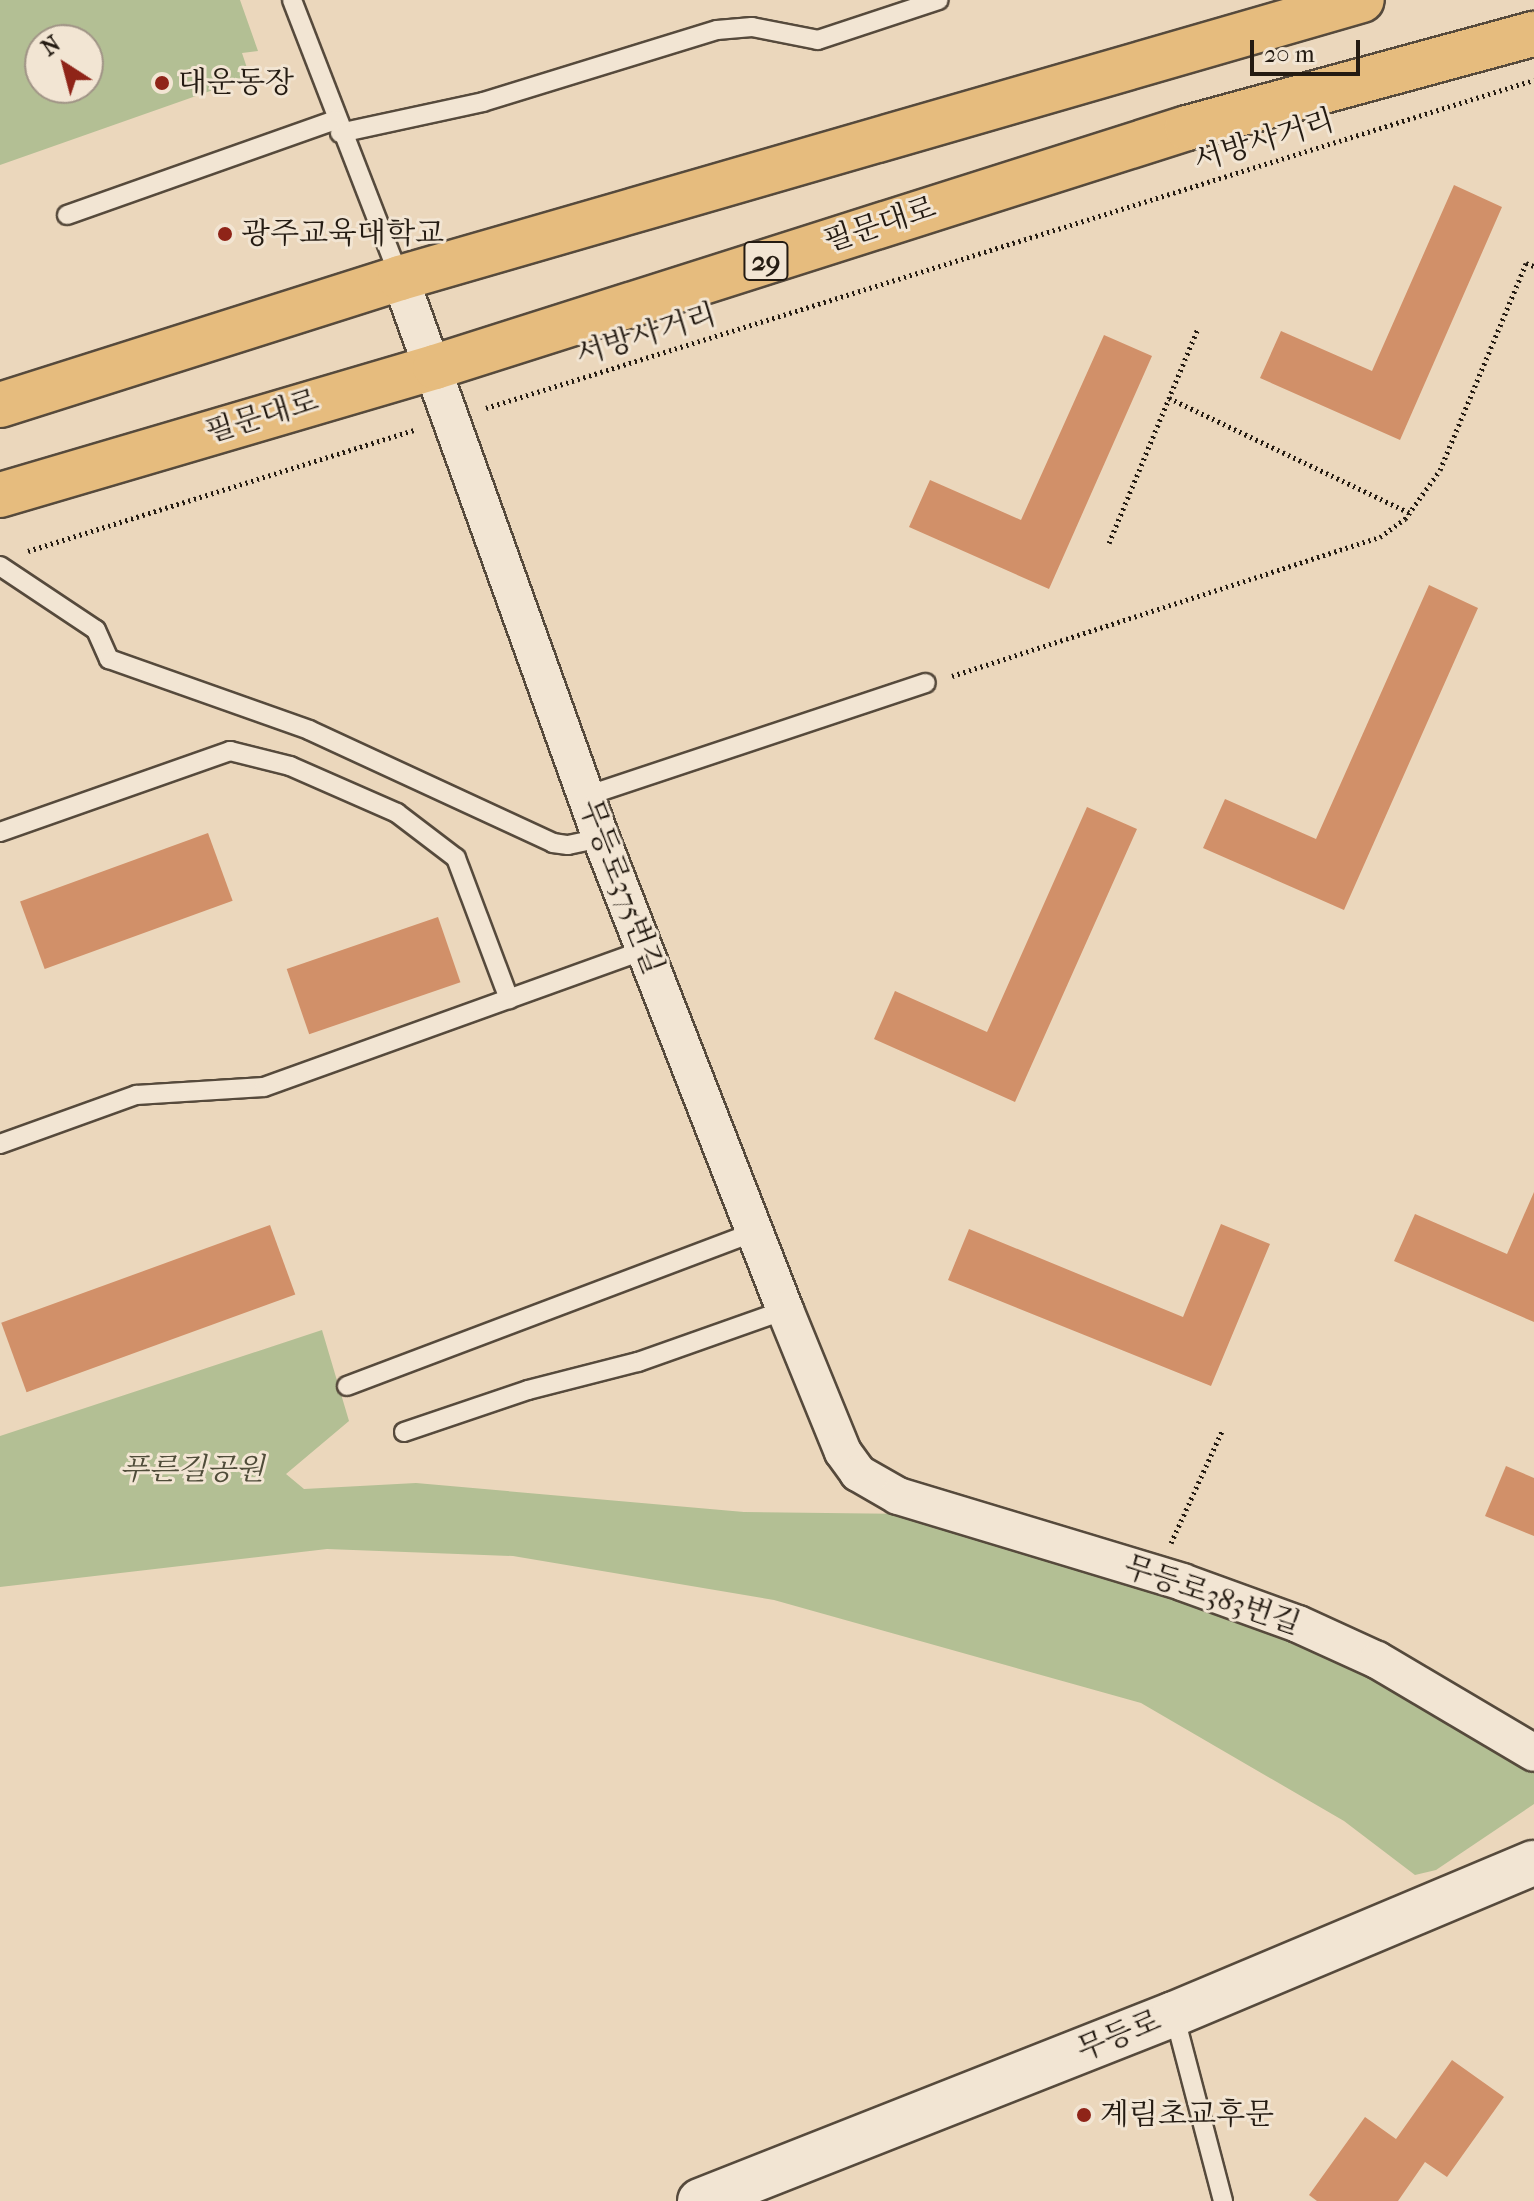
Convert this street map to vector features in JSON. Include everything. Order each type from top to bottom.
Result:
[{"type":"main road","points":[[0,405],[400,278],[1362,0]]},
{"type":"main road","name":"필문대로","points":[[0,495],[435,367],[1187,128],[1534,34]]},
{"type":"street","name":"무등로375번길","points":[[400,278],[435,367],[601,838],[785,1310],[843,1452],[870,1483]]},
{"type":"street","name":"무등로383번길","points":[[870,1483],[1157,1575],[1349,1647],[1534,1753]]},
{"type":"street","name":"무등로","points":[[700,2201],[1174,2014],[1534,1863]]},
{"type":"lane","points":[[292,0],[338,126],[400,278]]},
{"type":"lane","points":[[67,215],[338,126],[483,102],[717,30],[752,27],[818,40],[939,0]]},
{"type":"lane","points":[[8,561],[96,630],[109,659],[309,730],[553,843],[568,845],[601,838]]},
{"type":"lane","points":[[586,796],[926,683]]},
{"type":"lane","points":[[0,832],[230,751],[290,766],[397,813],[456,858],[509,999]]},
{"type":"lane","points":[[0,1144],[136,1095],[264,1087],[645,950]]},
{"type":"lane","points":[[347,1386],[755,1232]]},
{"type":"lane","points":[[404,1432],[528,1390],[638,1362],[785,1310]]},
{"type":"lane","points":[[1174,2014],[1223,2201]]},
{"type":"path","name":"서방사거리","points":[[8,561],[453,418],[1534,80]]},
{"type":"path","points":[[926,683],[994,666],[1347,551],[1380,537],[1410,513],[1440,470],[1526,263],[1534,266]]},
{"type":"path","points":[[1109,543],[1198,328]]},
{"type":"path","points":[[1169,398],[1410,513]]},
{"type":"path","points":[[1157,1575],[1222,1431]]},
{"type":"green space","name":"대운동장","points":[[0,0],[240,0],[258,51],[242,53],[250,77],[0,165]]},
{"type":"green space","name":"푸른길공원","points":[[322,1330],[349,1421],[286,1474],[304,1489],[416,1483],[744,1512],[912,1514],[1321,1642],[1534,1769],[1534,1804],[1436,1870],[1415,1875],[1344,1821],[1141,1703],[774,1600],[513,1556],[327,1549],[0,1587],[0,1436]]},
{"type":"building","points":[[1454,185],[1502,207],[1400,440],[1260,378],[1281,331],[1372,371]]},
{"type":"building","points":[[1104,335],[1152,356],[1049,589],[909,527],[930,480],[1021,520]]},
{"type":"building","points":[[1429,585],[1478,608],[1344,910],[1203,848],[1225,799],[1316,839]]},
{"type":"building","points":[[1087,807],[1137,829],[1015,1102],[874,1039],[895,991],[987,1032]]},
{"type":"building","points":[[208,833],[233,901],[45,969],[20,901]]},
{"type":"building","points":[[438,917],[460,982],[309,1034],[287,969]]},
{"type":"building","points":[[1534,1192],[1534,1322],[1394,1261],[1415,1214],[1507,1254]]},
{"type":"building","points":[[1221,1224],[1270,1244],[1211,1386],[948,1280],[969,1229],[1183,1317]]},
{"type":"building","points":[[270,1225],[295,1295],[27,1392],[1,1323]]},
{"type":"building","points":[[1506,1466],[1534,1478],[1534,1536],[1485,1516]]},
{"type":"building","points":[[1452,2060],[1504,2097],[1447,2177],[1425,2162],[1398,2201],[1317,2201],[1309,2195],[1365,2117],[1396,2139]]},
{"type":"place","name":"대운동장","points":[[162,83]]},
{"type":"place","name":"광주교육대학교","points":[[225,234]]},
{"type":"place","name":"계림초교후문","points":[[1084,2115]]}]
